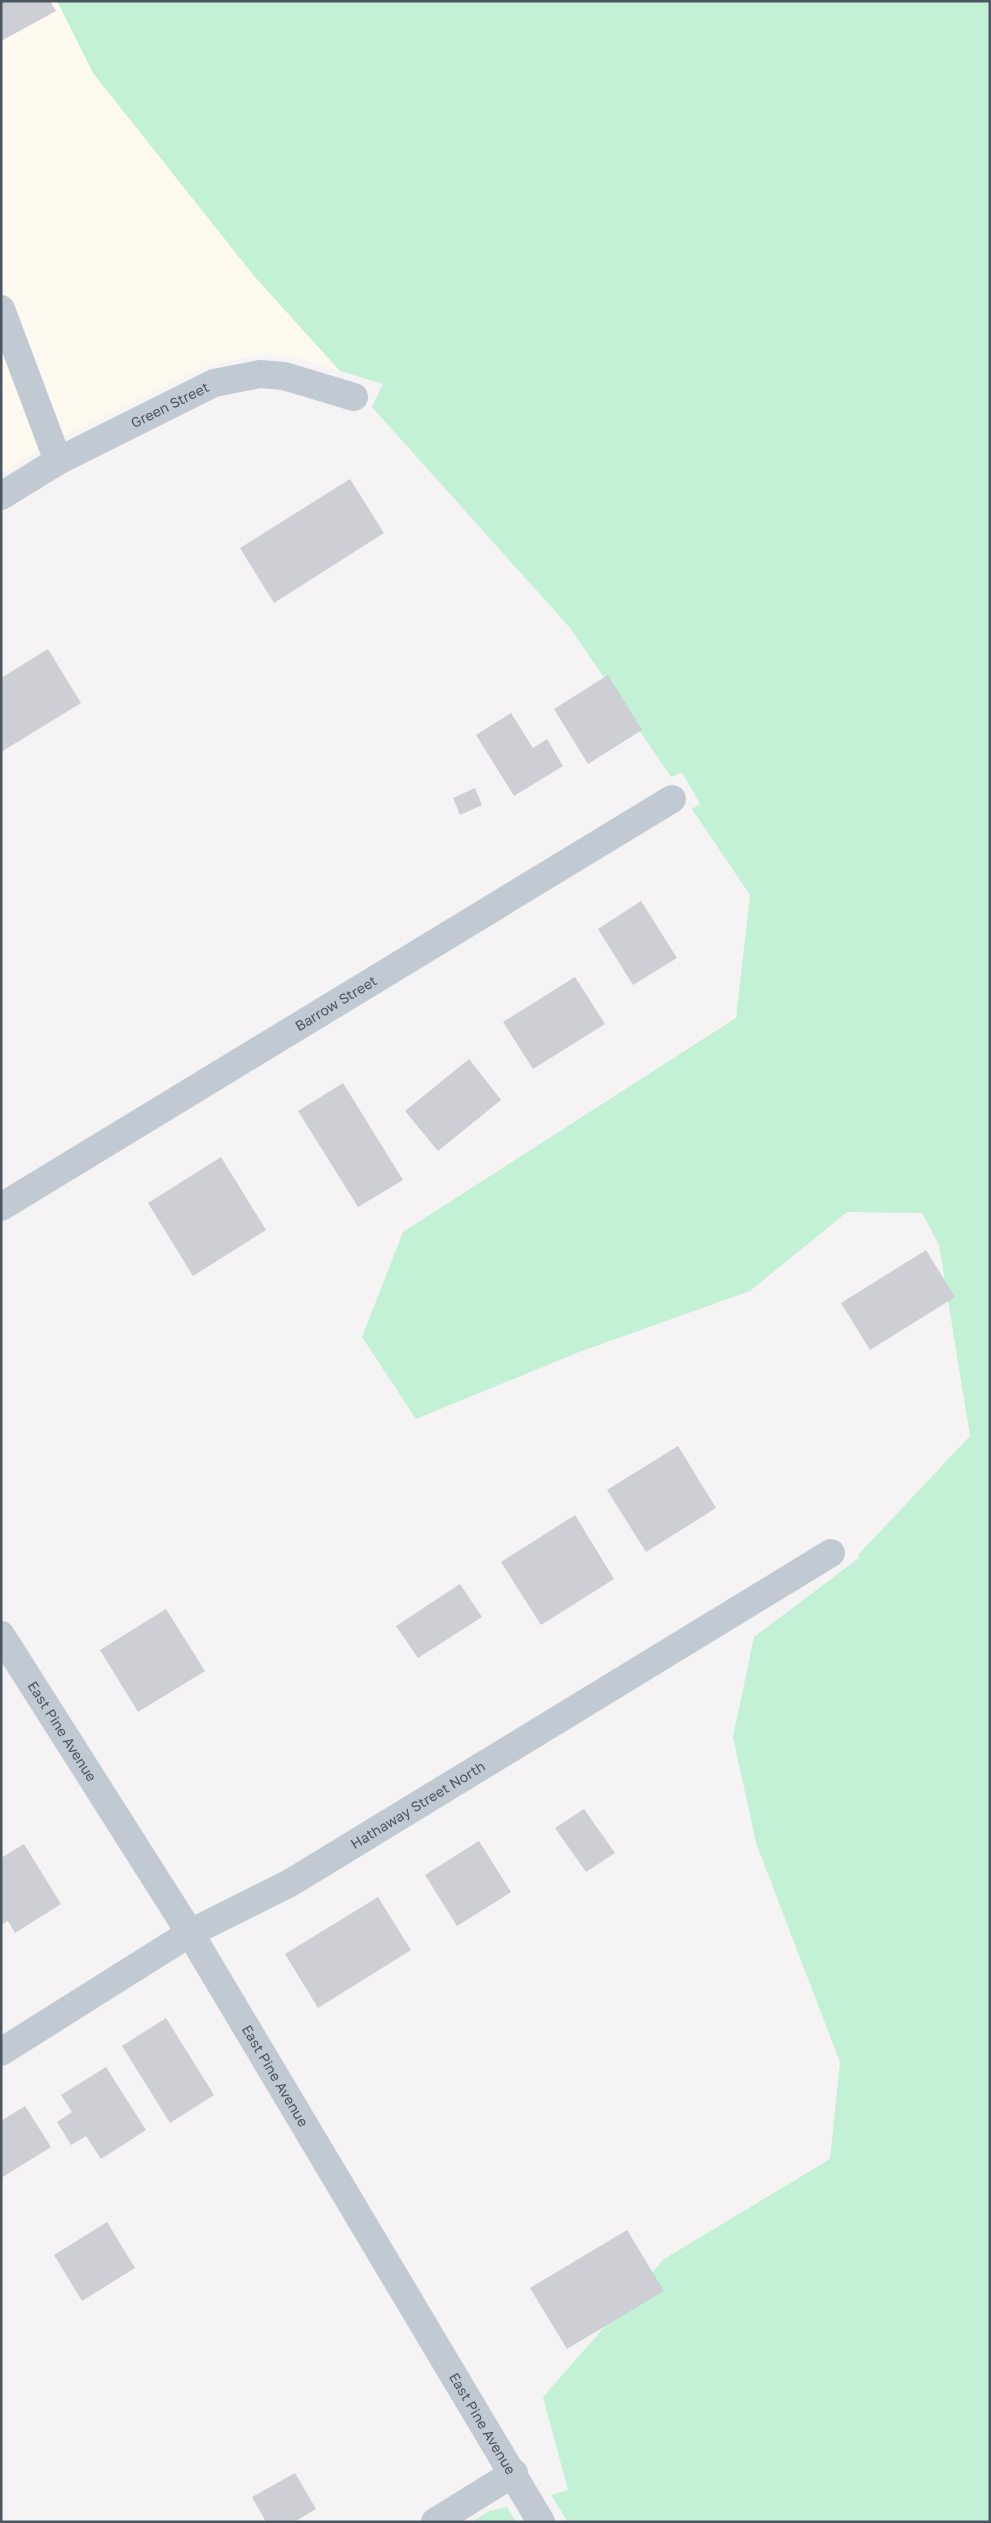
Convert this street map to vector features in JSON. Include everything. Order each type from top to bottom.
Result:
[{"type":"street","points":[[1,309],[58,461]]},
{"type":"street","name":"Green Street","points":[[1,496],[58,461],[214,384],[260,374],[284,376],[354,397]]},
{"type":"street","name":"Barrow Street","points":[[1,1207],[672,799]]},
{"type":"street","name":"Hathaway Street North","points":[[1,2052],[190,1932],[257,1902],[290,1883],[831,1553]]},
{"type":"street","name":"East Pine Avenue","points":[[1,1635],[190,1932],[542,2522]]},
{"type":"street","points":[[435,2522],[514,2474]]},
{"type":"shaded area","points":[[1,1],[57,1],[93,73],[254,276],[340,371],[293,357],[259,355],[206,366],[50,444],[1,473]]},
{"type":"green space","points":[[57,1],[990,1],[990,2522],[568,2522],[551,2495],[568,2490],[543,2397],[664,2259],[830,2159],[840,2062],[756,1843],[733,1737],[754,1637],[859,1558],[858,1555],[970,1436],[939,1245],[922,1213],[847,1212],[750,1291],[579,1352],[416,1419],[362,1337],[403,1232],[736,1018],[750,895],[692,809],[700,804],[682,772],[671,777],[571,629],[372,407],[383,384],[340,371],[254,276],[93,73]]},
{"type":"green space","points":[[507,2507],[516,2522],[472,2522],[489,2511]]},
{"type":"building","points":[[1,1],[50,1],[56,11],[1,41]]},
{"type":"building","points":[[350,479],[384,533],[274,603],[240,548]]},
{"type":"building","points":[[48,649],[81,703],[1,752],[1,678]]},
{"type":"building","points":[[608,675],[642,730],[588,764],[554,709]]},
{"type":"building","points":[[511,713],[533,748],[547,739],[563,766],[514,796],[476,735]]},
{"type":"building","points":[[475,788],[482,805],[460,815],[453,798]]},
{"type":"building","points":[[641,901],[677,958],[633,985],[598,929]]},
{"type":"building","points":[[575,977],[605,1024],[533,1069],[503,1022]]},
{"type":"building","points":[[469,1059],[501,1100],[438,1151],[405,1111]]},
{"type":"building","points":[[343,1083],[403,1180],[358,1207],[298,1111]]},
{"type":"building","points":[[221,1157],[266,1230],[193,1276],[148,1203]]},
{"type":"building","points":[[926,1250],[955,1297],[870,1350],[841,1303]]},
{"type":"building","points":[[678,1446],[716,1508],[646,1552],[607,1490]]},
{"type":"building","points":[[575,1515],[614,1579],[541,1625],[501,1562]]},
{"type":"building","points":[[460,1584],[482,1617],[418,1658],[396,1626]]},
{"type":"building","points":[[166,1609],[205,1671],[138,1712],[100,1650]]},
{"type":"building","points":[[584,1809],[615,1853],[586,1872],[555,1828]]},
{"type":"building","points":[[479,1841],[511,1892],[457,1926],[425,1875]]},
{"type":"building","points":[[24,1844],[61,1904],[15,1933],[8,1921],[1,1925],[1,1858]]},
{"type":"building","points":[[378,1897],[411,1950],[318,2008],[285,1954]]},
{"type":"building","points":[[166,2018],[214,2095],[170,2123],[122,2046]]},
{"type":"building","points":[[106,2067],[146,2130],[101,2159],[86,2136],[71,2145],[57,2122],[72,2112],[61,2095]]},
{"type":"building","points":[[25,2106],[51,2147],[1,2178],[1,2121]]},
{"type":"building","points":[[107,2222],[135,2268],[82,2301],[54,2255]]},
{"type":"building","points":[[627,2230],[664,2291],[567,2349],[530,2288]]},
{"type":"building","points":[[295,2473],[316,2509],[294,2522],[266,2522],[252,2497]]}]
